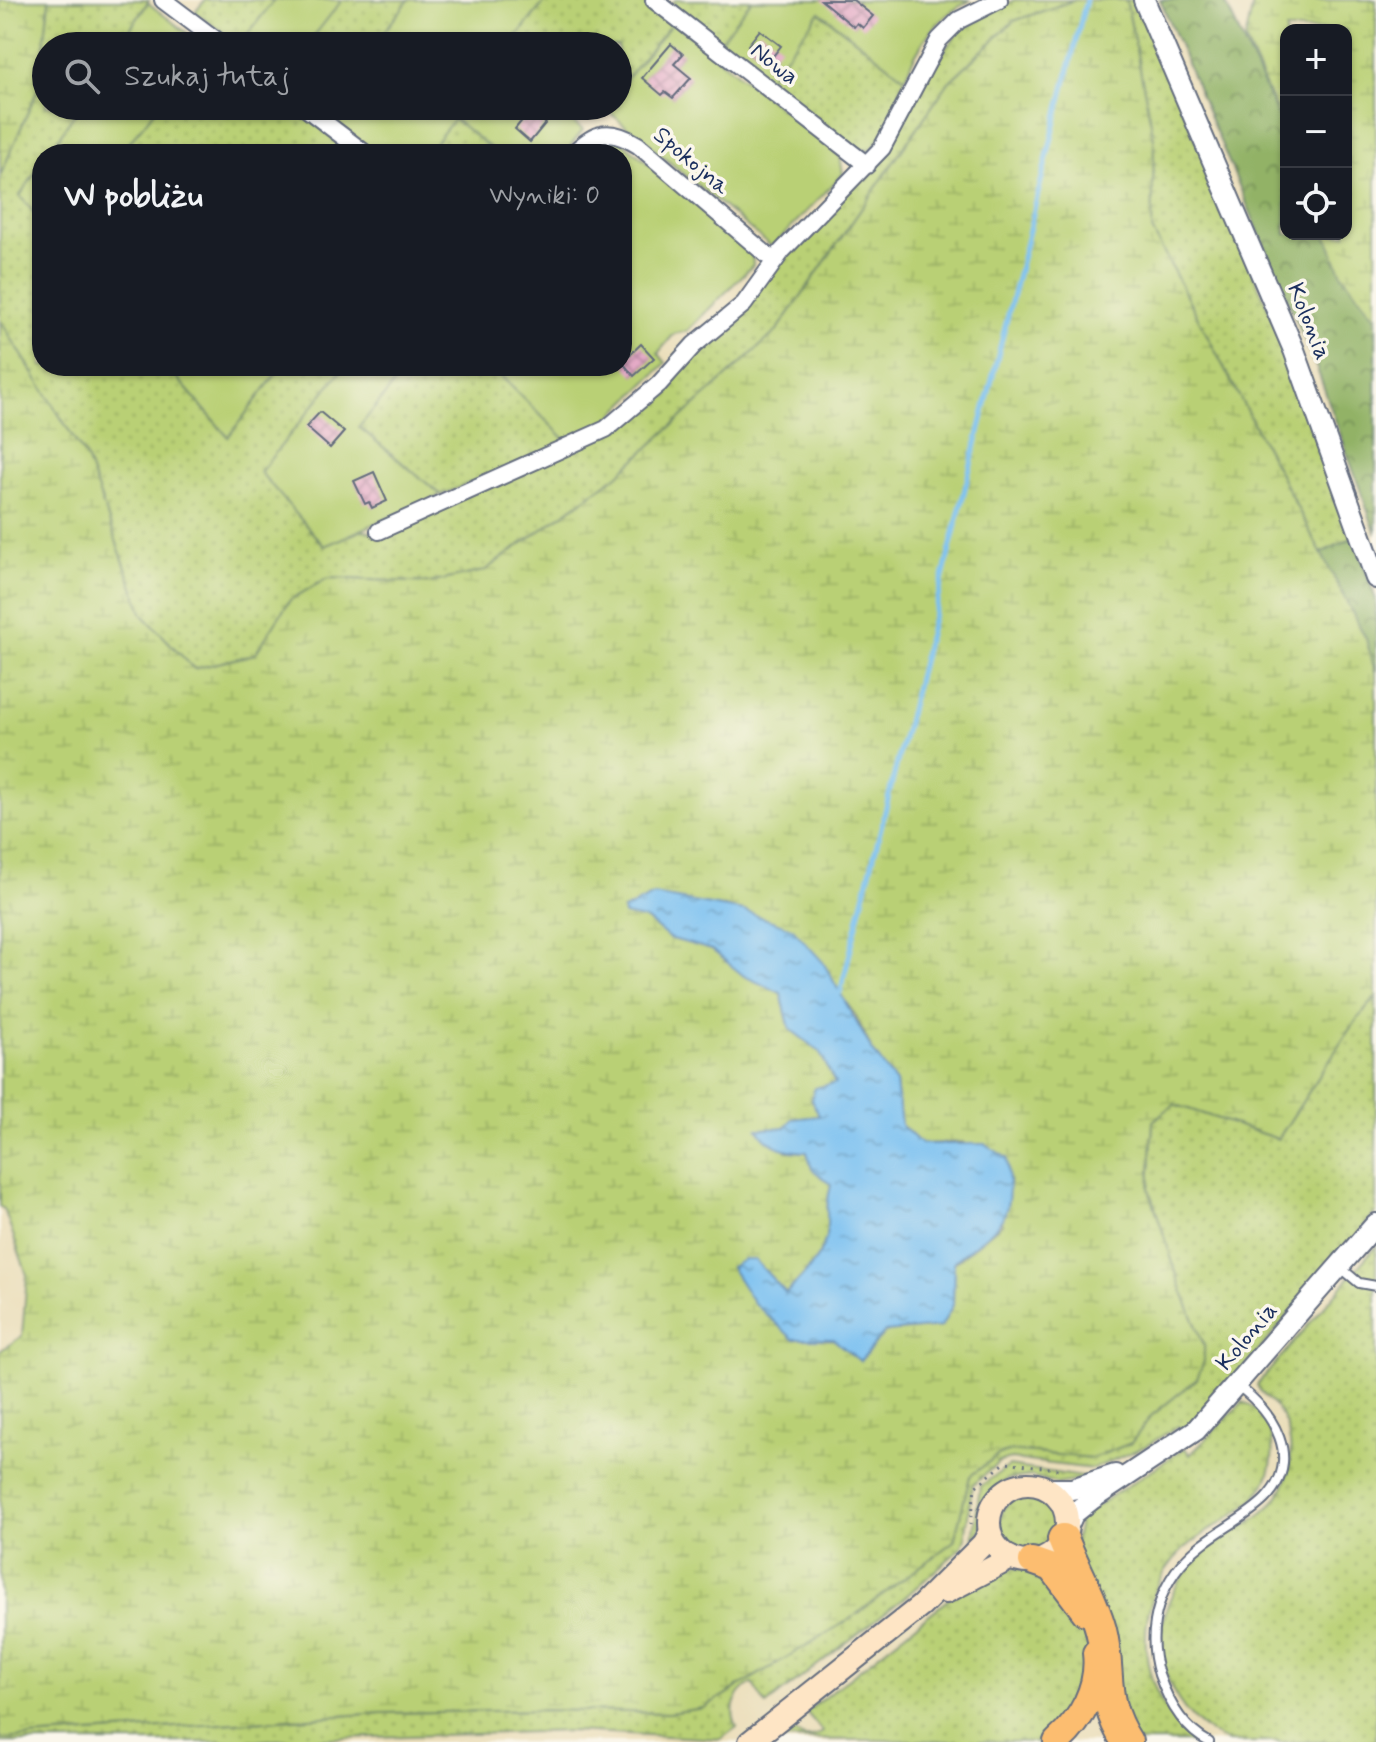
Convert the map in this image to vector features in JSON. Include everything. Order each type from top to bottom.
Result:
[{"type":"highway","points":[[1064,1534],[1096,1613],[1102,1634],[1107,1701],[1127,1742]]},
{"type":"main road","points":[[750,1742],[921,1606],[983,1544],[980,1531],[1000,1496],[1022,1484],[1047,1489],[1065,1511],[1064,1534],[1050,1554],[1022,1560],[921,1606]]},
{"type":"main road","points":[[980,1531],[1022,1560],[1052,1568],[1065,1582],[1087,1617],[1094,1637],[1095,1684],[1075,1723],[1057,1742]]},
{"type":"street","points":[[163,0],[205,32]]},
{"type":"street","name":"Nowa","points":[[654,0],[867,165]]},
{"type":"street","points":[[379,531],[606,429],[659,384],[694,345],[744,304],[774,261],[882,148],[939,40],[959,20],[999,0]]},
{"type":"street","name":"Kolonia","points":[[1144,0],[1294,350],[1376,578]]},
{"type":"street","points":[[321,120],[353,144]]},
{"type":"street","name":"Spokojna","points":[[583,144],[590,137],[605,132],[621,135],[638,145],[774,261]]},
{"type":"street","name":"Kolonia","points":[[1064,1534],[1073,1514],[1190,1436],[1238,1386],[1376,1224]]},
{"type":"street","name":"Kolonia","points":[[1047,1489],[1072,1489],[1142,1466]]},
{"type":"lane","points":[[1340,1267],[1359,1283],[1376,1286]]},
{"type":"lane","points":[[1209,1742],[1174,1708],[1163,1688],[1153,1644],[1154,1621],[1169,1581],[1182,1563],[1267,1497],[1277,1479],[1282,1441],[1274,1421],[1260,1403],[1238,1386]]},
{"type":"path","points":[[980,1531],[975,1487],[1006,1462],[1076,1472]]},
{"type":"green space","points":[[0,0],[49,0],[46,32],[32,32],[32,102],[0,176]]},
{"type":"green space","points":[[49,0],[149,0],[128,32],[46,32]]},
{"type":"green space","points":[[205,0],[274,0],[249,32],[222,32],[195,12]]},
{"type":"green space","points":[[274,0],[342,0],[317,32],[250,32]]},
{"type":"green space","points":[[342,0],[409,0],[384,32],[317,32]]},
{"type":"green space","points":[[409,0],[546,0],[520,32],[384,32]]},
{"type":"green space","points":[[546,0],[644,0],[673,22],[632,72],[632,32],[520,32]]},
{"type":"green space","points":[[675,0],[752,0],[719,42],[672,4]]},
{"type":"green space","points":[[752,0],[971,0],[948,14],[930,32],[905,78],[820,12],[767,79],[719,42]]},
{"type":"green space","points":[[1014,0],[1075,0],[1014,21],[949,82],[777,331],[618,475],[484,571],[430,583],[328,578],[290,600],[256,654],[194,669],[143,615],[86,458],[35,376],[176,376],[228,437],[274,376],[337,376],[261,472],[324,546],[363,530],[381,535],[625,419],[858,181],[932,64],[961,30]]},
{"type":"green space","points":[[1075,0],[1126,0],[1154,139],[1152,230],[1366,639],[1376,676],[1376,997],[1351,1027],[1278,1139],[1174,1104],[1153,1121],[1149,1189],[1180,1285],[1204,1346],[1204,1361],[1197,1379],[1151,1416],[1131,1443],[1093,1458],[1011,1451],[998,1455],[970,1476],[954,1541],[850,1619],[703,1708],[669,1713],[547,1710],[381,1713],[0,1739],[0,1351],[22,1336],[27,1275],[4,1209],[0,1207],[0,320],[32,376],[35,376],[86,458],[143,615],[194,669],[255,654],[290,600],[328,578],[430,583],[484,571],[618,475],[777,331],[949,82],[1014,21]],"holes":[[[654,896],[744,911],[792,929],[856,1016],[872,1050],[896,1083],[901,1125],[921,1144],[963,1142],[1002,1224],[954,1263],[953,1305],[941,1327],[885,1332],[860,1361],[833,1339],[793,1339],[755,1260],[786,1293],[812,1264],[826,1238],[831,1184],[812,1169],[807,1152],[786,1151],[792,1119],[820,1116],[812,1100],[835,1083],[820,1052],[790,1029],[781,993],[744,976],[712,950],[669,938],[647,920],[623,910]]]},
{"type":"green space","points":[[1126,0],[1136,0],[1269,310],[1354,537],[1321,553],[1152,230],[1154,139]]},
{"type":"green space","points":[[1160,0],[1224,0],[1280,120],[1280,240],[1328,240],[1342,274],[1376,318],[1376,534],[1317,369]]},
{"type":"green space","points":[[1254,0],[1376,0],[1376,318],[1342,274],[1328,240],[1352,240],[1352,24],[1280,24],[1280,119],[1245,40]]},
{"type":"green space","points":[[148,3],[186,32],[128,32]]},
{"type":"green space","points":[[819,12],[905,78],[883,135],[870,151],[855,148],[767,79]]},
{"type":"green space","points":[[673,22],[840,156],[843,174],[772,247],[619,120],[632,120],[632,72]]},
{"type":"green space","points":[[32,102],[32,120],[71,120],[55,144],[32,144],[32,178],[20,196],[32,210],[32,371],[0,320],[0,176]]},
{"type":"green space","points":[[71,120],[147,120],[128,144],[55,144]]},
{"type":"green space","points":[[147,120],[311,120],[341,144],[128,144]]},
{"type":"green space","points":[[332,120],[453,120],[434,144],[364,144]]},
{"type":"green space","points":[[455,120],[485,144],[434,144]]},
{"type":"green space","points":[[455,120],[570,120],[583,130],[572,144],[485,144]]},
{"type":"green space","points":[[619,139],[625,144],[593,144],[596,141]]},
{"type":"green space","points":[[632,150],[752,251],[753,265],[687,331],[674,334],[658,353],[666,363],[602,426],[568,442],[501,376],[632,376]]},
{"type":"green space","points":[[32,178],[32,210],[20,196]]},
{"type":"green space","points":[[176,376],[274,376],[228,437]]},
{"type":"green space","points":[[337,376],[394,376],[398,379],[359,427],[441,495],[324,546],[260,472]]},
{"type":"green space","points":[[400,376],[501,376],[568,442],[441,495],[359,427]]},
{"type":"green space","points":[[1354,537],[1376,600],[1376,676],[1366,639],[1321,553]]},
{"type":"green space","points":[[1376,997],[1376,1212],[1210,1408],[1184,1433],[1178,1426],[1146,1446],[1093,1469],[1011,1459],[999,1462],[972,1486],[961,1548],[904,1598],[766,1705],[752,1683],[746,1687],[735,1702],[733,1714],[737,1727],[721,1739],[572,1731],[208,1742],[0,1742],[0,1739],[381,1713],[547,1710],[669,1713],[703,1708],[850,1619],[954,1541],[970,1476],[998,1455],[1011,1451],[1093,1458],[1131,1443],[1151,1416],[1197,1379],[1204,1345],[1180,1285],[1149,1189],[1153,1121],[1174,1104],[1278,1139],[1351,1027]]},
{"type":"green space","points":[[1376,1246],[1376,1742],[1229,1742],[1200,1725],[1184,1709],[1172,1689],[1161,1641],[1168,1605],[1175,1588],[1198,1559],[1264,1512],[1279,1494],[1290,1464],[1289,1434],[1282,1416],[1257,1385]]},
{"type":"green space","points":[[1243,1402],[1263,1417],[1269,1429],[1272,1455],[1266,1480],[1252,1500],[1183,1550],[1165,1571],[1153,1595],[1147,1622],[1146,1649],[1151,1676],[1161,1701],[1176,1723],[1197,1742],[1134,1742],[1073,1550],[1080,1517],[1185,1448],[1190,1455]]},
{"type":"green space","points":[[1009,1466],[1089,1478],[1058,1484],[1032,1476],[1008,1479],[994,1489],[985,1503],[980,1531],[973,1540],[980,1486]]},
{"type":"green space","points":[[1028,1495],[1048,1503],[1056,1523],[1048,1543],[1028,1551],[1008,1543],[1000,1523],[1008,1503]]},
{"type":"green space","points":[[1013,1568],[1037,1571],[1073,1609],[1086,1639],[1088,1656],[1081,1690],[1064,1720],[1039,1742],[773,1739],[789,1726],[804,1737],[823,1732],[806,1712],[964,1587]]},
{"type":"water","points":[[654,895],[744,911],[792,928],[823,962],[872,1050],[896,1083],[901,1125],[921,1144],[985,1144],[1007,1158],[1009,1198],[1006,1211],[993,1230],[954,1262],[953,1305],[941,1327],[885,1332],[860,1361],[833,1339],[793,1339],[754,1303],[731,1267],[743,1260],[755,1260],[786,1293],[806,1272],[823,1247],[831,1184],[812,1169],[807,1152],[779,1147],[767,1140],[758,1129],[785,1128],[792,1119],[819,1116],[812,1100],[814,1088],[835,1083],[820,1052],[790,1029],[781,993],[744,976],[712,950],[669,938],[647,920],[624,915],[623,910]]},
{"type":"building","points":[[821,0],[853,0],[873,16],[863,28],[857,23],[854,27]]},
{"type":"building","points":[[760,30],[781,46],[769,61],[748,45]]},
{"type":"building","points":[[671,44],[683,54],[674,64],[691,78],[673,98],[665,92],[662,95],[642,78]]},
{"type":"building","points":[[522,120],[548,120],[530,142],[515,129]]},
{"type":"building","points":[[641,344],[654,358],[634,376],[632,374],[632,353]]},
{"type":"building","points":[[320,412],[344,432],[330,448],[306,427]]},
{"type":"building","points":[[374,472],[387,501],[372,508],[369,502],[365,504],[354,481]]},
{"type":"waterway","points":[[840,993],[1086,0]]}]
